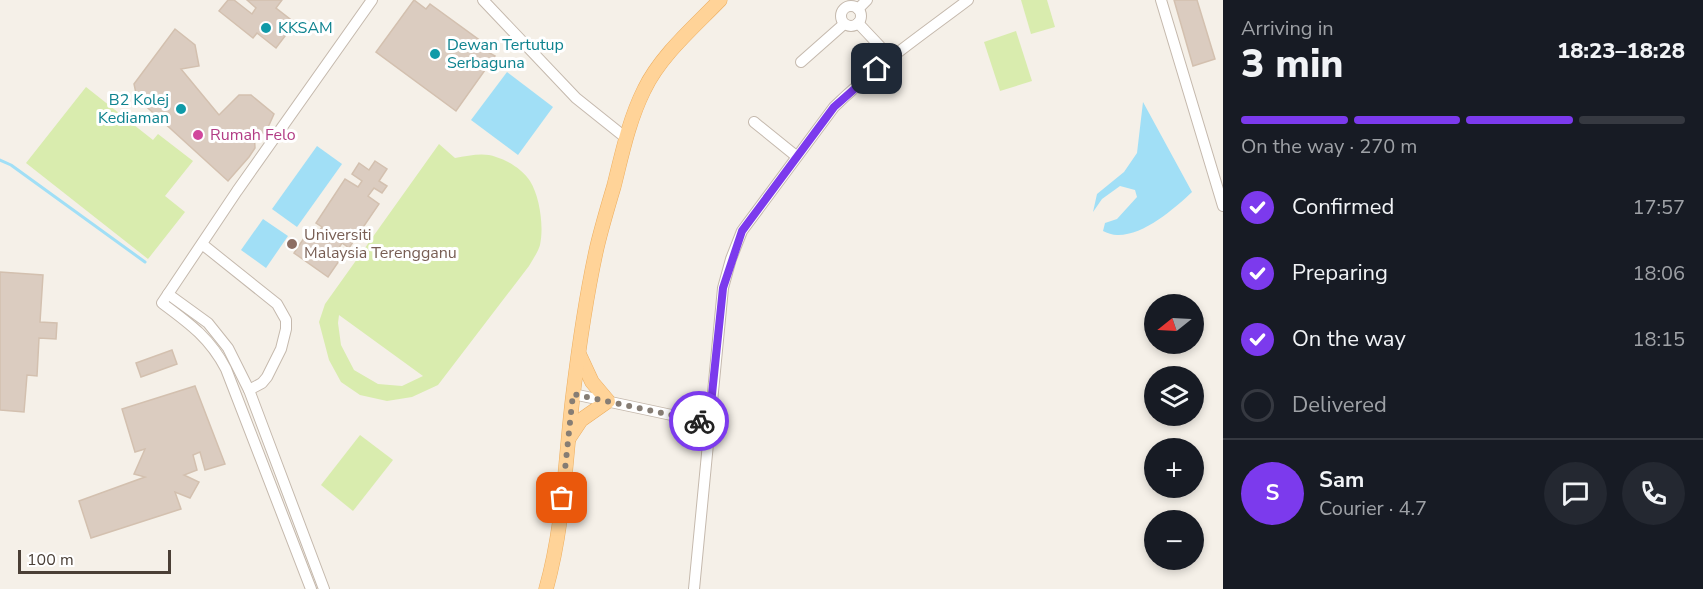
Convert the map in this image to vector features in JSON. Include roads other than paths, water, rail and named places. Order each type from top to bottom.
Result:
[{"type":"main road","points":[[546,589],[558,536],[583,316],[597,245],[626,138],[640,98],[651,77],[676,45],[720,0]]},
{"type":"main road","points":[[568,441],[581,420],[608,401],[592,382],[578,352]]},
{"type":"street","points":[[165,299],[372,0]]},
{"type":"street","points":[[483,0],[576,98],[626,138]]},
{"type":"street","points":[[858,9],[867,0]]},
{"type":"street","points":[[694,589],[723,288],[742,231],[834,107],[891,58],[968,0]]},
{"type":"street","points":[[1161,0],[1223,206]]},
{"type":"street","points":[[850,6],[858,9],[861,16],[858,23],[851,26],[844,24],[840,16],[843,9],[850,6]]},
{"type":"street","points":[[858,23],[891,58]]},
{"type":"street","points":[[801,63],[844,24]]},
{"type":"street","points":[[754,122],[796,156]]},
{"type":"street","points":[[202,244],[278,304],[286,320],[286,329],[279,352],[267,377],[262,383],[249,390]]},
{"type":"street","points":[[165,299],[208,323],[228,348],[249,390],[324,589]]},
{"type":"street","points":[[165,299],[206,338],[219,355],[311,589]]},
{"type":"street","points":[[573,394],[709,423]]},
{"type":"water","points":[[507,72],[553,107],[518,155],[471,120]]},
{"type":"water","points":[[1143,102],[1192,192],[1158,220],[1147,226],[1127,234],[1112,234],[1103,231],[1105,223],[1117,219],[1137,197],[1135,190],[1120,186],[1102,199],[1093,212],[1097,194],[1124,172],[1137,153]]},
{"type":"water","points":[[317,146],[342,164],[297,227],[272,209]]},
{"type":"water","points":[[263,219],[288,236],[266,268],[241,250]]},
{"type":"waterway","points":[[0,160],[11,165],[145,262]]},
{"type":"place","name":"KKSAM","points":[[266,28]]},
{"type":"place","name":"Dewan Tertutup Serbaguna","points":[[435,54]]},
{"type":"place","name":"B2 Kolej Kediaman","points":[[181,109]]},
{"type":"place","name":"Rumah Felo","points":[[198,135]]},
{"type":"place","name":"Universiti Malaysia Terengganu","points":[[292,244]]}]
